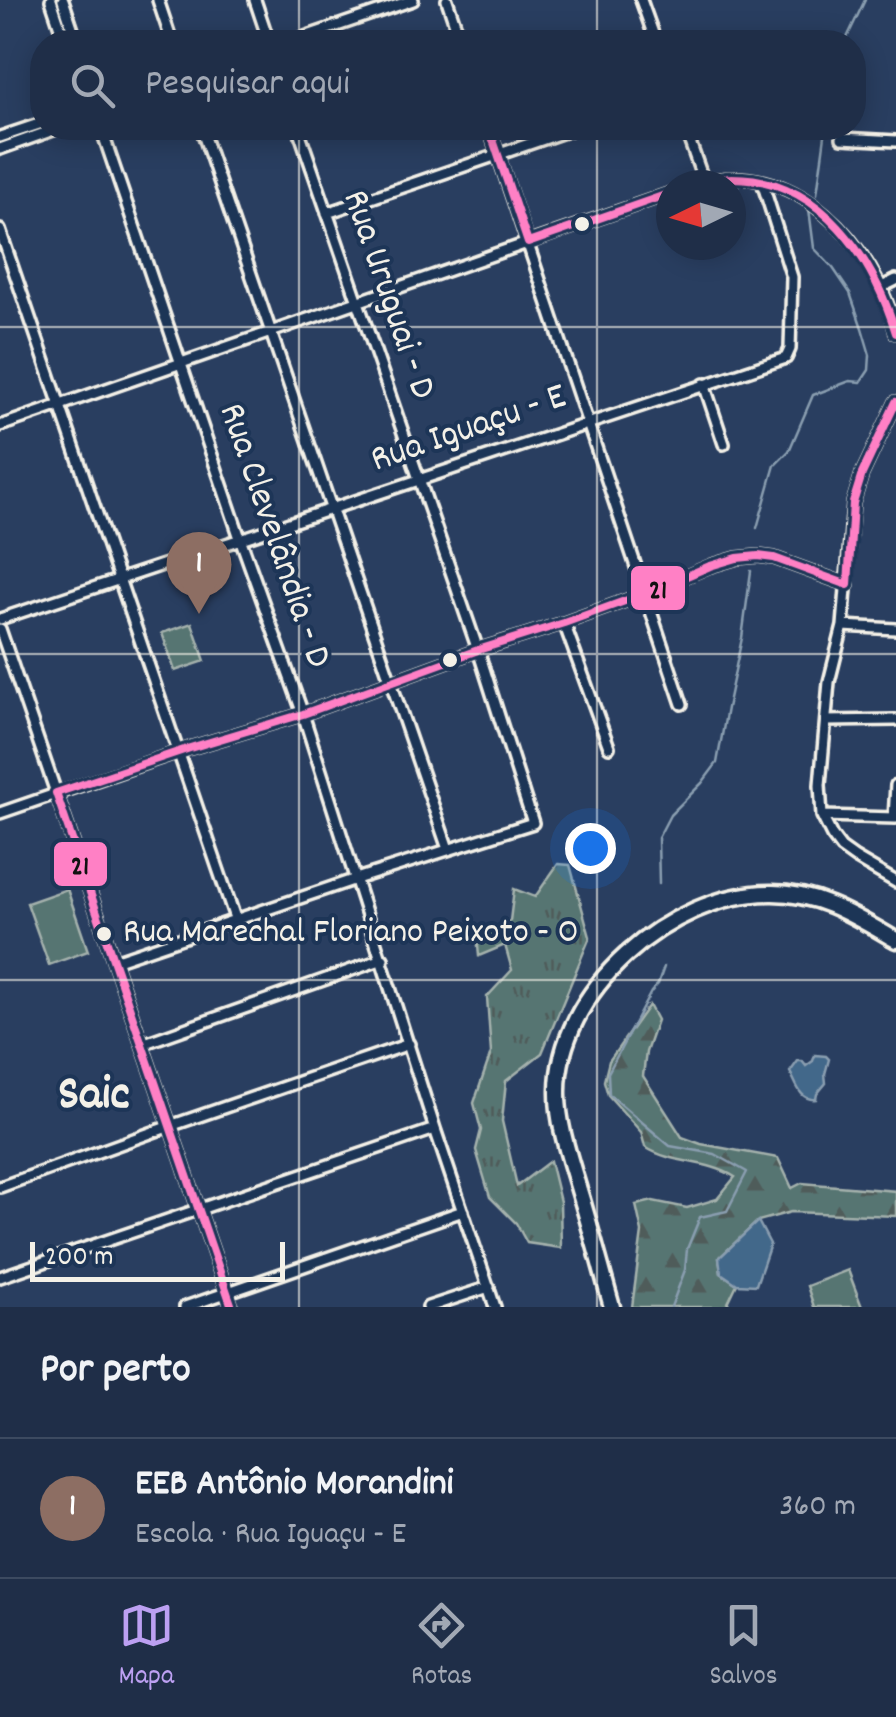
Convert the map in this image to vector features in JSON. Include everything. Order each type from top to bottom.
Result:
[{"type":"highway","points":[[612,1307],[565,1140],[558,1092],[570,1026],[591,995],[634,948],[662,926],[724,898],[771,892],[827,902],[896,940]]},
{"type":"street","points":[[51,0],[62,30]]},
{"type":"street","points":[[63,0],[73,30]]},
{"type":"street","points":[[158,0],[168,30]]},
{"type":"street","points":[[255,0],[265,30]]},
{"type":"street","points":[[325,30],[413,0]]},
{"type":"street","points":[[447,0],[457,30]]},
{"type":"street","points":[[641,0],[652,30]]},
{"type":"street","points":[[0,137],[30,127]]},
{"type":"street","points":[[0,149],[30,138]]},
{"type":"street","points":[[866,139],[896,141]]},
{"type":"street","name":"Rua Clevelândia - D","points":[[105,140],[303,714],[496,1307]]},
{"type":"street","points":[[114,961],[448,849],[205,140]]},
{"type":"street","name":"Rua Uruguai - D","points":[[302,140],[478,650],[532,822],[448,849]]},
{"type":"street","points":[[494,140],[682,704]]},
{"type":"street","points":[[327,214],[540,140]]},
{"type":"street","points":[[689,140],[696,170]]},
{"type":"street","points":[[746,179],[805,197],[826,213],[882,287],[896,330]]},
{"type":"street","name":"Rua Iguaçu - E","points":[[0,619],[786,358],[792,277],[762,182]]},
{"type":"street","points":[[0,426],[656,198]]},
{"type":"street","points":[[0,230],[236,921]]},
{"type":"street","points":[[882,287],[896,280]]},
{"type":"street","points":[[704,384],[724,444]]},
{"type":"street","points":[[896,402],[853,502],[848,585],[829,682],[820,785],[822,816],[841,848],[896,882]]},
{"type":"street","points":[[0,813],[303,714],[737,558],[774,558],[848,585]]},
{"type":"street","points":[[564,622],[609,747]]},
{"type":"street","points":[[843,626],[896,629]]},
{"type":"street","points":[[0,629],[232,1307]]},
{"type":"street","points":[[826,721],[896,720]]},
{"type":"street","points":[[822,816],[895,818],[896,785]]},
{"type":"street","points":[[142,1044],[383,959]]},
{"type":"street","points":[[0,1188],[409,1044]]},
{"type":"street","points":[[0,1276],[435,1128]]},
{"type":"street","points":[[184,1307],[464,1210]]},
{"type":"street","points":[[428,1307],[489,1287]]},
{"type":"green space","points":[[192,623],[205,661],[175,671],[162,633]]},
{"type":"green space","points":[[558,864],[570,865],[590,937],[542,1053],[506,1081],[502,1121],[517,1186],[550,1161],[560,1202],[561,1248],[527,1243],[516,1223],[490,1197],[476,1150],[481,1130],[474,1103],[491,1053],[487,997],[512,970],[505,945],[479,956],[477,936],[510,921],[514,889],[535,897]]},
{"type":"green space","points":[[67,889],[88,951],[49,965],[27,903]]},
{"type":"green space","points":[[649,1005],[657,1020],[643,1076],[682,1137],[778,1158],[792,1188],[802,1183],[896,1191],[896,1216],[791,1212],[758,1221],[719,1258],[721,1273],[737,1284],[726,1307],[632,1307],[642,1232],[636,1205],[653,1201],[687,1208],[717,1199],[735,1177],[645,1147],[641,1132],[608,1095],[604,1081],[609,1061]]},
{"type":"green space","points":[[848,1270],[862,1307],[814,1307],[807,1286]]},
{"type":"water","points":[[815,1055],[829,1059],[826,1083],[816,1099],[811,1099],[800,1091],[790,1072],[798,1061],[806,1066]]},
{"type":"water","points":[[758,1221],[770,1244],[756,1285],[737,1284],[721,1273],[719,1258]]},
{"type":"waterway","points":[[851,30],[865,0]]},
{"type":"waterway","points":[[817,194],[824,140]]},
{"type":"waterway","points":[[757,528],[775,465],[789,451],[813,395],[850,381],[861,382],[869,370],[870,355],[850,293],[814,248],[809,209]]},
{"type":"waterway","points":[[659,884],[658,838],[670,815],[717,763],[751,571]]},
{"type":"waterway","points":[[664,967],[608,1073],[609,1094],[670,1146],[715,1154],[747,1172],[727,1211],[700,1217],[671,1307]]},
{"type":"transit line","name":"21","points":[[493,140],[528,243],[656,198]]},
{"type":"transit line","name":"21","points":[[746,180],[792,192],[839,227],[873,277],[896,333]]},
{"type":"transit line","name":"21","points":[[232,1307],[56,793],[303,714],[737,558],[774,558],[848,585],[853,503],[862,474],[896,402]]},
{"type":"place","name":"EEB Antônio Morandini","points":[[199,614]]},
{"type":"place","name":"Rua Marechal Floriano Peixoto - O","points":[[104,934]]},
{"type":"district","name":"Saic","points":[[94,1097]]}]
